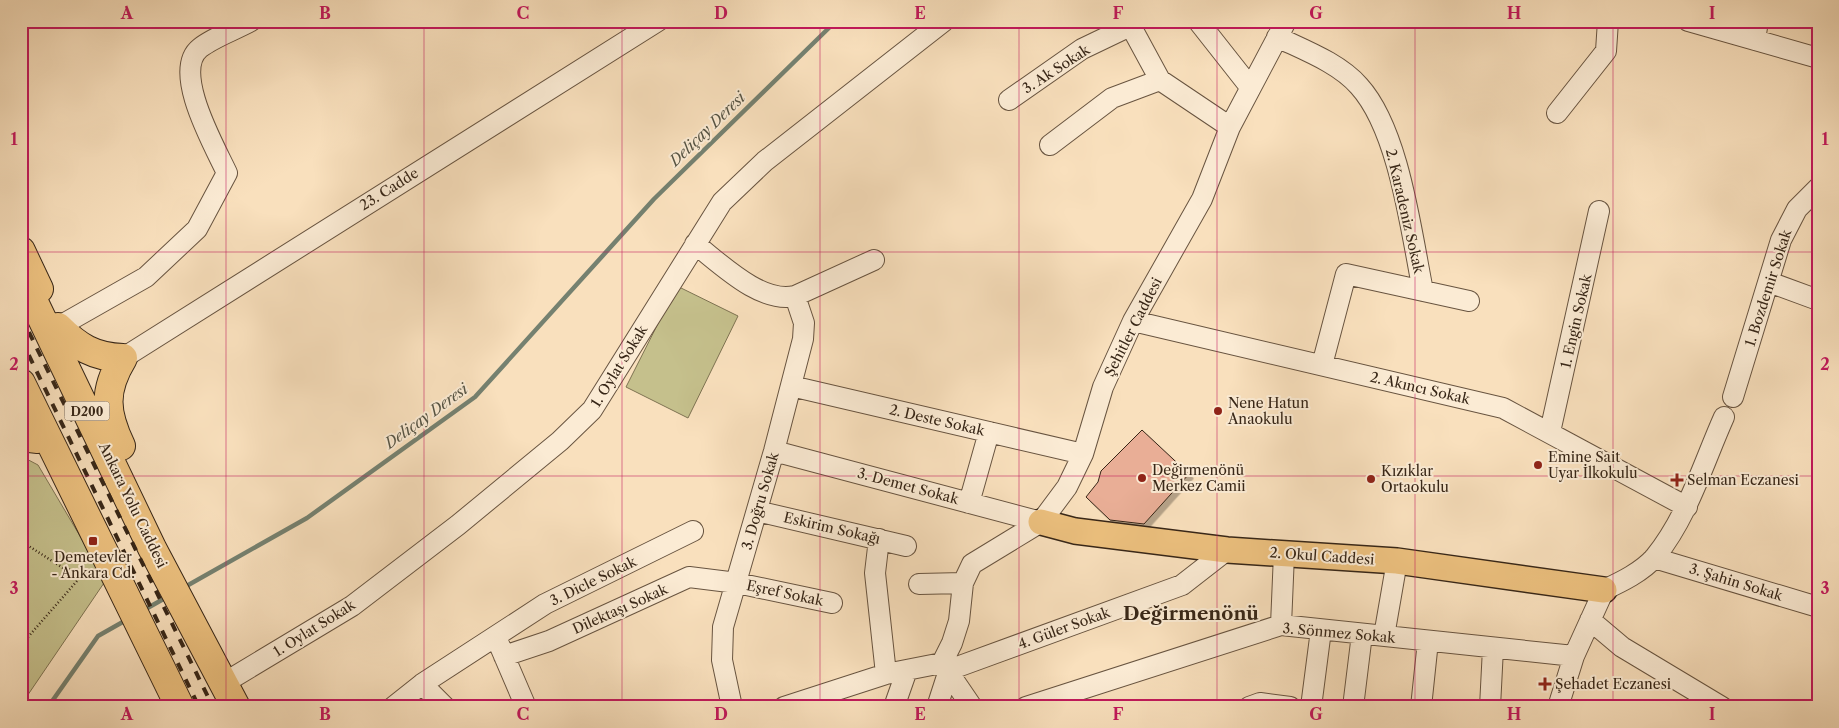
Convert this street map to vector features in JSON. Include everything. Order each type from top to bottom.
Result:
[{"type":"highway","points":[[21,251],[81,374],[117,472]]},
{"type":"highway","name":"Ankara Yolu Caddesi","points":[[21,275],[150,542],[236,707]]},
{"type":"highway","points":[[58,327],[74,343],[89,352],[108,357],[122,358],[109,388],[108,406],[112,428],[136,483],[150,542]]},
{"type":"highway","points":[[21,383],[175,698]]},
{"type":"highway","points":[[21,408],[29,438],[71,485]]},
{"type":"main road","name":"2. Okul Caddesi","points":[[1041,522],[1075,531],[1227,550],[1397,561],[1604,590]]},
{"type":"street","points":[[58,327],[146,278],[197,229],[227,173],[192,95],[190,62],[199,48],[251,21]]},
{"type":"street","name":"23. Cadde","points":[[122,358],[658,21]]},
{"type":"street","name":"1. Oylat Sokak","points":[[224,683],[352,606],[458,525],[560,441],[592,410],[722,202],[764,161],[944,21]]},
{"type":"street","points":[[1198,21],[1250,87]]},
{"type":"street","points":[[1557,113],[1606,51],[1608,21]]},
{"type":"street","points":[[1688,21],[1756,31],[1818,58]]},
{"type":"street","points":[[1129,23],[1160,80],[1230,128]]},
{"type":"street","name":"3. Ak Sokak","points":[[1009,100],[1082,49],[1129,23]]},
{"type":"street","name":"Şehitler Caddesi","points":[[936,707],[945,666],[959,621],[962,583],[972,564],[1041,522],[1067,487],[1083,454],[1103,387],[1133,321],[1202,199],[1230,128],[1283,25]]},
{"type":"street","name":"2. Karadeniz Sokak","points":[[1283,25],[1358,85],[1377,111],[1394,155],[1423,291]]},
{"type":"street","points":[[1050,145],[1112,98],[1160,80]]},
{"type":"street","name":"1. Bozdemir Sokak","points":[[1733,396],[1785,232],[1797,209],[1818,188]]},
{"type":"street","name":"1. Engin Sokak","points":[[1550,432],[1599,211]]},
{"type":"street","points":[[695,244],[766,295],[782,299],[795,296],[874,260]]},
{"type":"street","points":[[1322,365],[1346,274],[1469,301]]},
{"type":"street","points":[[1769,282],[1818,300]]},
{"type":"street","name":"3. Doğru Sokak","points":[[732,707],[722,660],[723,627],[758,511],[803,339],[804,323],[795,296]]},
{"type":"street","name":"2. Akıncı Sokak","points":[[1133,321],[1503,408],[1687,507]]},
{"type":"street","name":"2. Deste Sokak","points":[[791,386],[1083,454]]},
{"type":"street","points":[[1558,707],[1574,656],[1604,590],[1626,579],[1654,558],[1687,507],[1724,417]]},
{"type":"street","points":[[969,502],[989,432]]},
{"type":"street","name":"3. Demet Sokak","points":[[774,451],[1041,522]]},
{"type":"street","name":"Eskirim Sokağı","points":[[758,511],[906,546]]},
{"type":"street","name":"3. Dicle Sokak","points":[[393,707],[422,684],[545,604],[693,531]]},
{"type":"street","points":[[879,539],[875,573],[886,674]]},
{"type":"street","name":"4. Güler Sokak","points":[[784,707],[886,674],[945,666],[1182,585],[1227,550]]},
{"type":"street","points":[[1281,625],[1284,554]]},
{"type":"street","name":"3. Şahin Sokak","points":[[1654,558],[1818,607]]},
{"type":"street","points":[[1384,636],[1397,561]]},
{"type":"street","name":"Dilektaşı Sokak","points":[[504,656],[549,641],[689,578],[737,583]]},
{"type":"street","name":"Eşref Sokak","points":[[737,583],[832,603]]},
{"type":"street","points":[[918,584],[962,583]]},
{"type":"street","points":[[1590,620],[1622,647],[1722,707]]},
{"type":"street","name":"3. Sönmez Sokak","points":[[1026,707],[1281,625],[1574,656]]},
{"type":"street","points":[[1311,707],[1321,630]]},
{"type":"street","points":[[1353,707],[1362,634]]},
{"type":"street","points":[[496,636],[526,707]]},
{"type":"street","points":[[1421,707],[1428,641]]},
{"type":"street","points":[[1490,707],[1493,648]]},
{"type":"street","points":[[945,666],[972,707]]},
{"type":"street","points":[[894,707],[907,670]]},
{"type":"street","points":[[422,684],[445,707]]},
{"type":"street","points":[[836,707],[845,687]]},
{"type":"street","points":[[1249,707],[1260,703],[1290,707]]},
{"type":"path","points":[[21,541],[63,568],[84,573],[110,565]]},
{"type":"path","points":[[21,645],[84,573]]},
{"type":"shaded area","points":[[677,286],[738,316],[688,418],[626,387]]},
{"type":"shaded area","points":[[21,456],[38,465],[106,580],[21,705]]},
{"type":"building","name":"Değirmenönü Merkez Camii","points":[[1142,430],[1189,474],[1144,524],[1110,520],[1086,497],[1098,482],[1101,471]]},
{"type":"waterway","name":"Deliçay Deresi","points":[[183,588],[307,518],[475,397],[654,199],[836,21]]},
{"type":"waterway","name":"Deliçay Deresi","points":[[144,610],[167,597]]},
{"type":"waterway","name":"Deliçay Deresi","points":[[48,707],[98,636],[128,619]]},
{"type":"railway","points":[[21,316],[213,707]]},
{"type":"railway","points":[[21,339],[199,707]]},
{"type":"place","name":"Nene Hatun Anaokulu","points":[[1218,411]]},
{"type":"place","name":"Emine Sait Uyar İlkokulu","points":[[1538,465]]},
{"type":"place","name":"Değirmenönü Merkez Camii","points":[[1142,478]]},
{"type":"place","name":"Kızıklar Ortaokulu","points":[[1371,479]]},
{"type":"place","name":"Selman Eczanesi","points":[[1677,480]]},
{"type":"place","name":"Demetevler - Ankara Cd.","points":[[93,541]]},
{"type":"place","name":"Şehadet Eczanesi","points":[[1545,684]]},
{"type":"district","name":"Değirmenönü","points":[[1191,613]]}]
